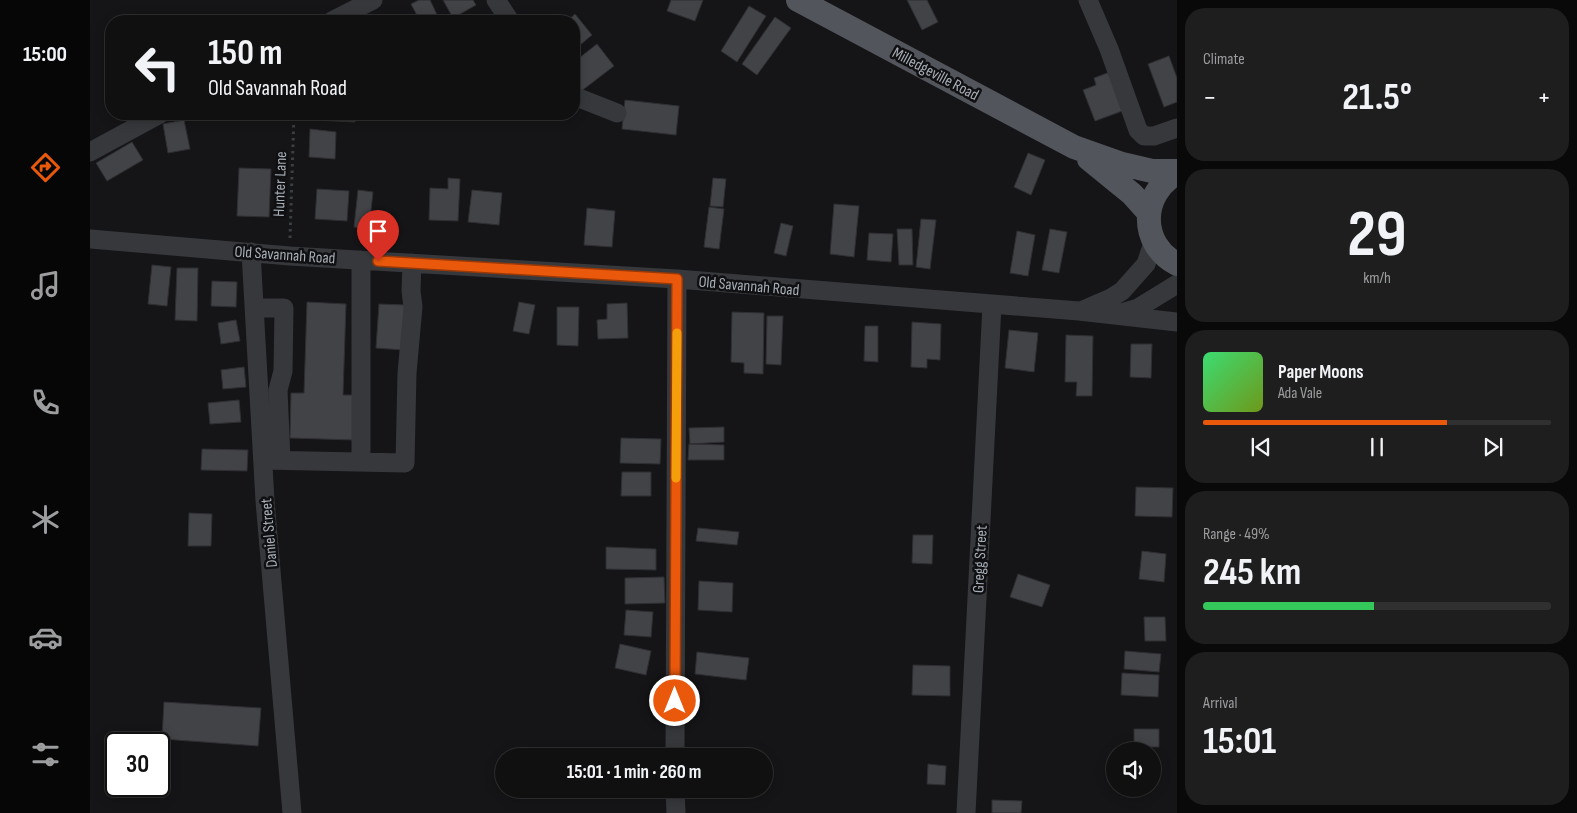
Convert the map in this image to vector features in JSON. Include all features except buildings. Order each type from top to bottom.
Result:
[{"type":"main road","name":"Milledgeville Road","points":[[798,0],[1074,147],[1122,164],[1152,171],[1177,172]]},
{"type":"main road","name":"Milledgeville Road","points":[[1074,147],[1132,194],[1149,213]]},
{"type":"main road","points":[[1177,172],[1167,179],[1156,191],[1150,205],[1148,220],[1151,235],[1158,249],[1169,260],[1177,264]]},
{"type":"street","points":[[344,15],[374,0]]},
{"type":"street","points":[[496,0],[506,15]]},
{"type":"street","points":[[1088,0],[1109,49],[1138,130],[1144,136],[1154,136],[1177,128]]},
{"type":"street","points":[[580,98],[618,113]]},
{"type":"street","points":[[90,152],[149,120]]},
{"type":"street","name":"Old Savannah Road","points":[[90,239],[290,256],[677,279],[1079,311],[1177,322]]},
{"type":"street","name":"Old Savannah Road","points":[[1079,311],[1111,298],[1127,286],[1146,264],[1154,240]]},
{"type":"street","name":"Daniel Street","points":[[251,252],[259,391],[272,460],[265,501],[292,813]]},
{"type":"street","points":[[361,260],[361,462]]},
{"type":"street","points":[[254,308],[284,308],[283,371],[278,390],[272,460],[405,463],[407,373],[413,307],[411,291],[412,263]]},
{"type":"street","points":[[675,748],[677,279]]},
{"type":"street","name":"Old Savannah Road","points":[[1115,315],[1138,308],[1177,284]]},
{"type":"street","name":"Gregg Street","points":[[966,813],[992,305]]},
{"type":"street","points":[[259,391],[278,390]]},
{"type":"street","points":[[676,798],[676,813]]},
{"type":"path","name":"Hunter Lane","points":[[290,256],[294,120]]},
{"type":"slow traffic","points":[[676,478],[677,333]]},
{"type":"route","points":[[378,261],[677,279],[675,701]]}]
